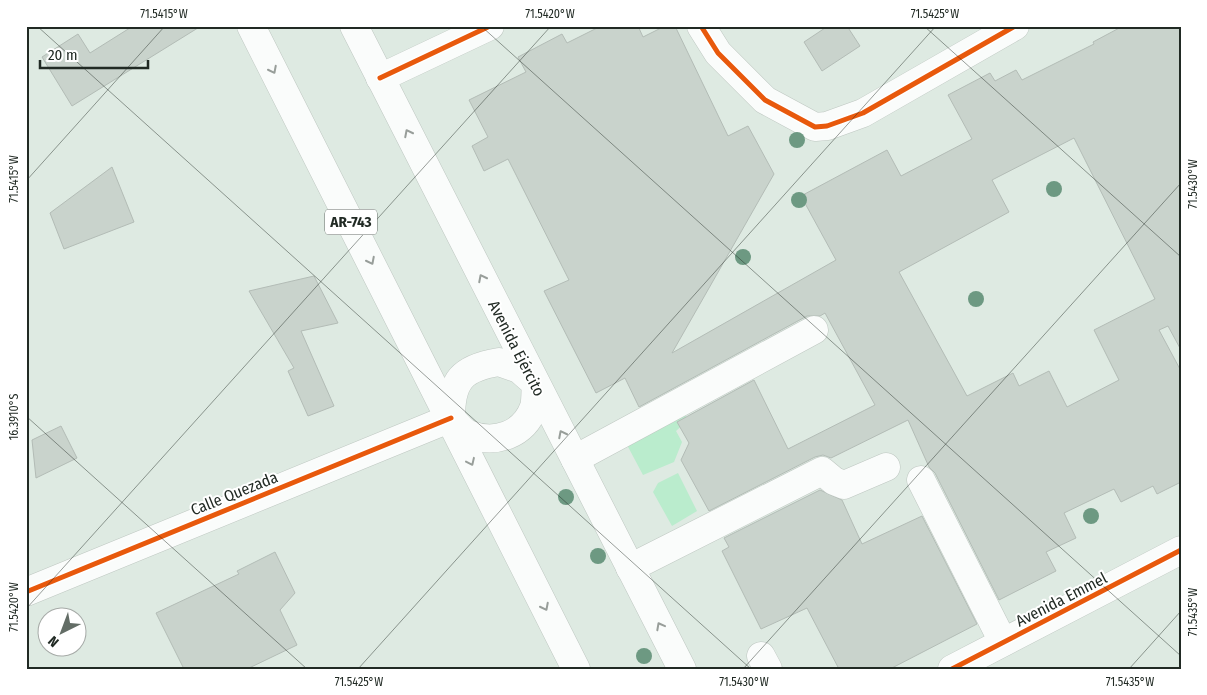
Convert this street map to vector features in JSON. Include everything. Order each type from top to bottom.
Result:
[{"type":"main road","name":"AR-743","points":[[251,26],[451,418],[477,474],[576,669]]},
{"type":"main road","name":"Avenida Ejército","points":[[354,26],[682,669]]},
{"type":"main road","points":[[380,78],[490,26]]},
{"type":"main road","points":[[701,26],[718,53],[766,100],[815,127],[827,126],[863,113],[1015,26]]},
{"type":"main road","points":[[574,459],[814,330]]},
{"type":"main road","points":[[499,362],[520,369],[536,384],[535,406],[525,424],[508,436],[486,439],[466,433],[451,418],[451,396],[454,390],[461,378],[478,366],[499,362]]},
{"type":"main road","name":"Calle Quezada","points":[[26,592],[451,418]]},
{"type":"main road","points":[[630,568],[822,471],[834,481],[844,485],[886,467]]},
{"type":"main road","points":[[920,480],[1003,642]]},
{"type":"main road","name":"Avenida Emmel","points":[[952,669],[1181,550]]},
{"type":"green space","points":[[684,413],[688,420],[676,431],[682,442],[674,462],[643,475],[626,443]]},
{"type":"green space","points":[[678,473],[697,511],[672,526],[653,492],[658,483]]},
{"type":"building","points":[[133,26],[201,26],[72,106],[42,57],[78,34],[90,53]]},
{"type":"building","points":[[601,26],[638,26],[643,37],[665,26],[675,26],[728,136],[748,126],[774,174],[672,353],[836,260],[801,196],[887,150],[901,176],[972,139],[948,95],[990,73],[995,81],[1016,70],[1022,80],[1094,44],[1093,42],[1123,26],[1181,26],[1181,350],[1168,326],[1159,330],[1181,371],[1181,482],[1157,494],[1153,486],[1121,502],[1114,489],[1064,513],[1076,538],[1046,552],[1056,571],[999,600],[935,473],[929,467],[908,420],[831,458],[823,455],[815,457],[709,511],[681,460],[689,443],[677,422],[754,380],[788,449],[875,405],[825,313],[820,316],[807,316],[639,407],[625,378],[596,393],[544,291],[569,280],[508,159],[484,171],[472,146],[488,137],[469,100],[526,72],[518,57],[562,34],[567,43]],"holes":[[[1074,138],[1155,299],[1094,330],[1119,380],[1067,407],[1049,371],[1019,386],[1013,373],[967,396],[899,272],[1009,212],[992,180]]]},
{"type":"building","points":[[828,26],[847,26],[860,46],[822,71],[804,42]]},
{"type":"building","points":[[112,167],[134,222],[64,249],[50,213]]},
{"type":"building","points":[[314,276],[338,323],[301,331],[334,406],[308,416],[288,371],[294,368],[249,291]]},
{"type":"building","points":[[61,426],[77,458],[36,478],[32,440]]},
{"type":"building","points":[[820,490],[842,500],[862,544],[922,516],[977,624],[890,669],[839,669],[807,608],[761,629],[722,551],[729,547],[724,538]]},
{"type":"building","points":[[275,552],[295,593],[280,610],[297,645],[247,669],[184,669],[156,613],[239,574],[237,571]]},
{"type":"cycle path","points":[[380,78],[490,26]]},
{"type":"cycle path","points":[[701,26],[718,53],[765,100],[815,127],[827,126],[863,113],[1015,26]]},
{"type":"cycle path","points":[[26,592],[451,418]]},
{"type":"cycle path","points":[[952,669],[1181,550]]}]
